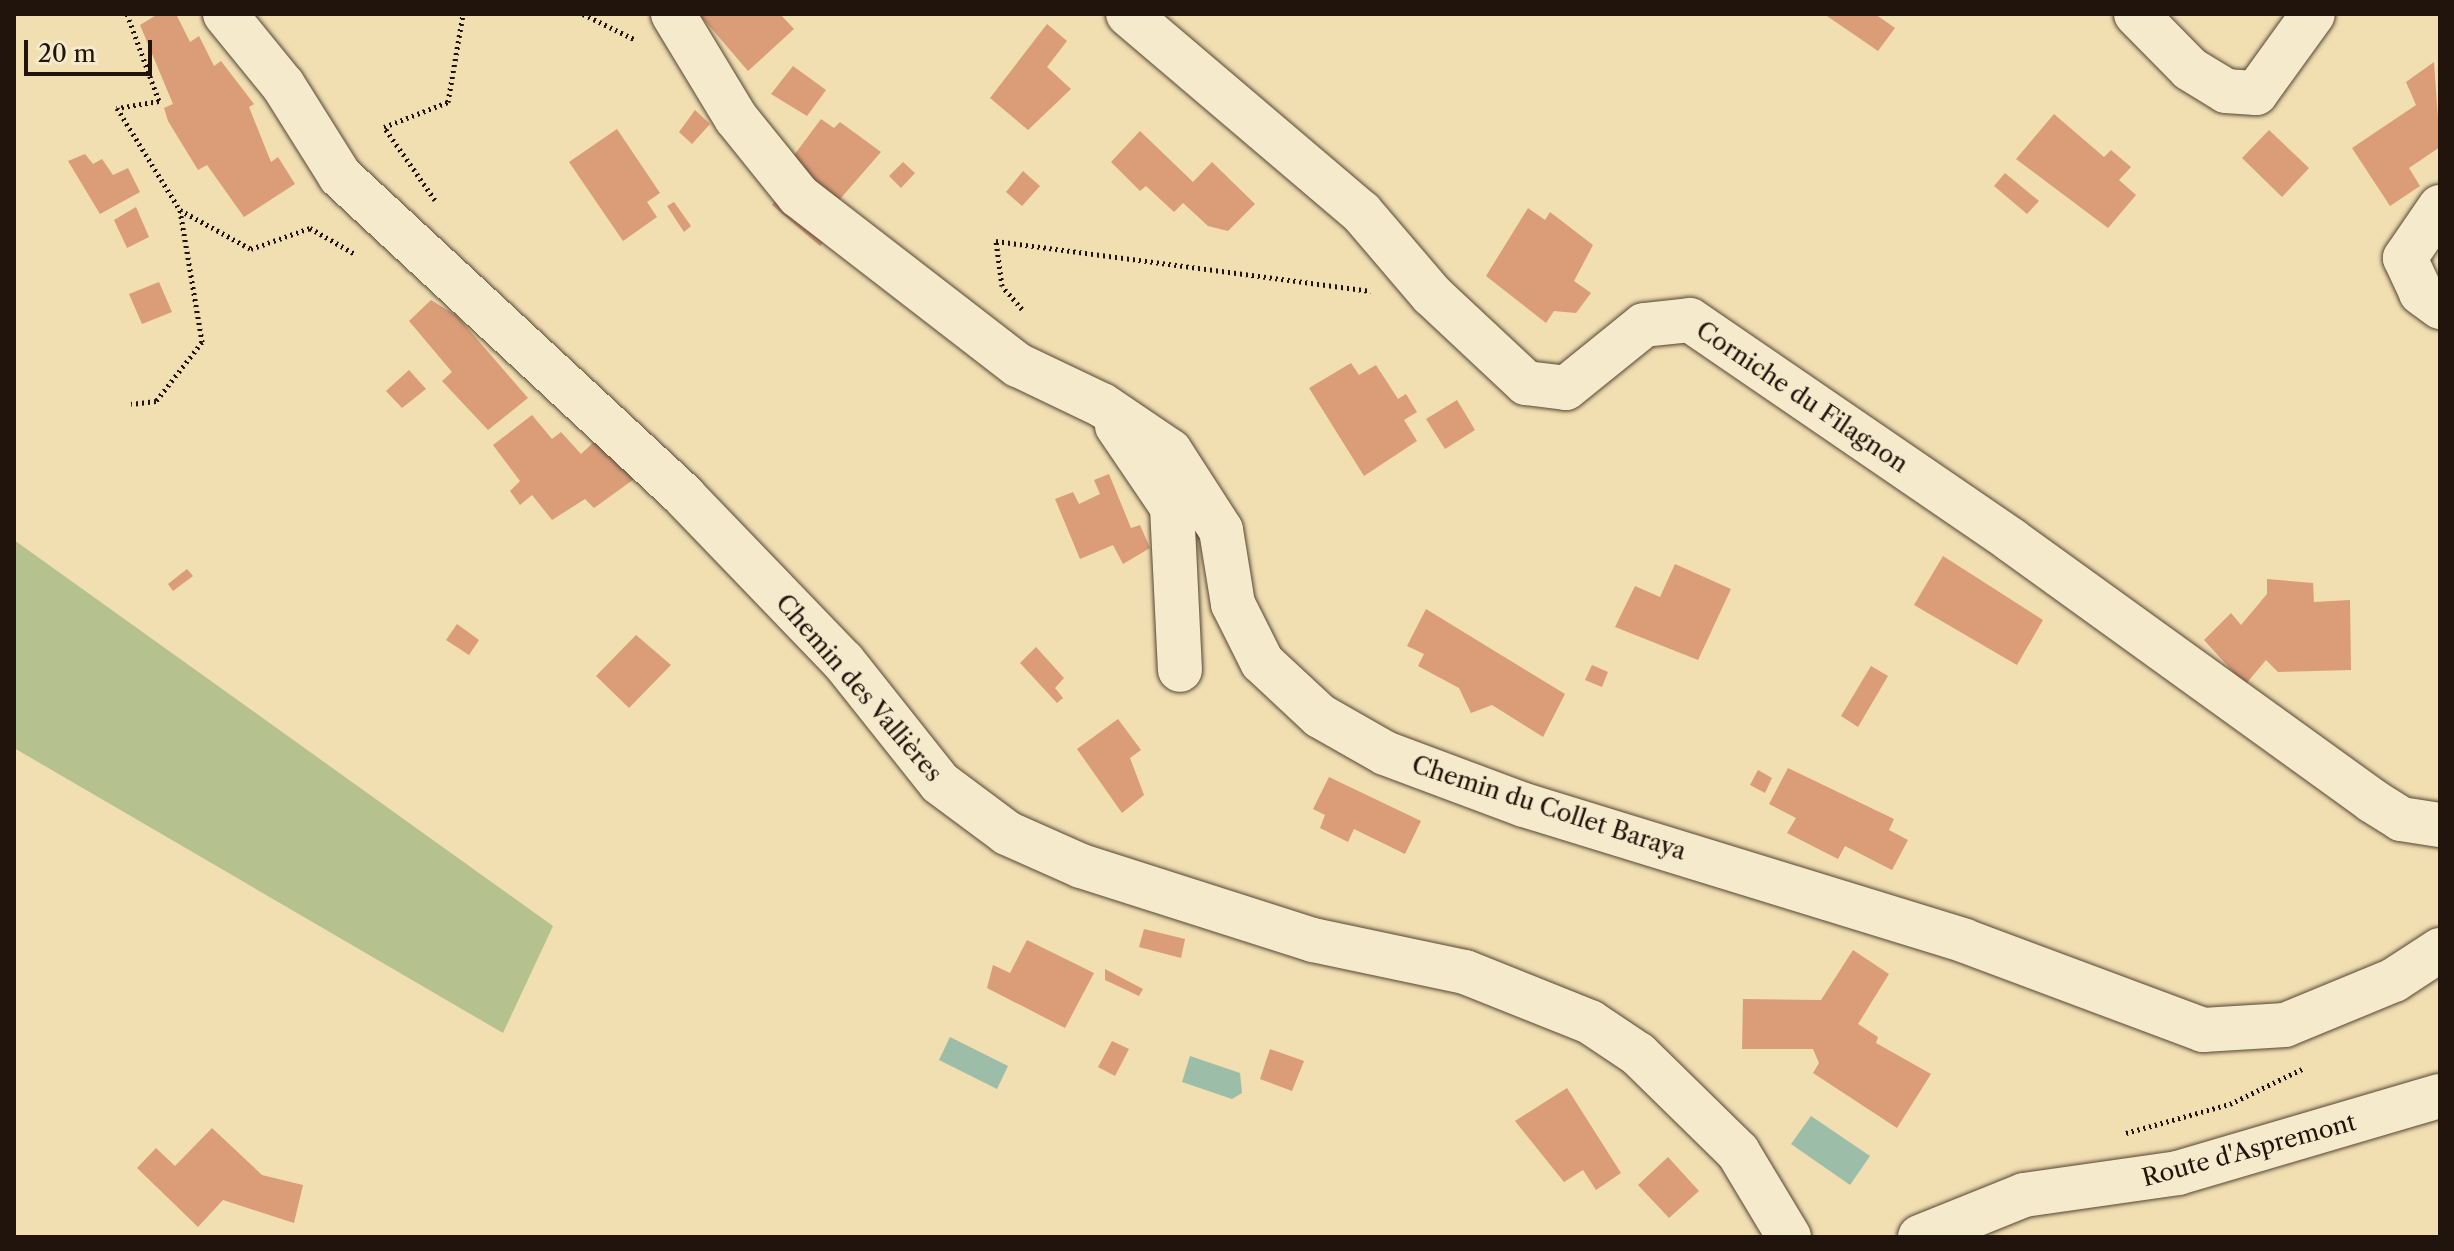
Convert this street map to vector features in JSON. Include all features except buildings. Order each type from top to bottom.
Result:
[{"type":"street","name":"Chemin des Vallières","points":[[225,14],[283,85],[340,176],[685,497],[843,661],[940,783],[1007,833],[1081,866],[1313,940],[1465,972],[1590,1022],[1638,1054],[1738,1152],[1789,1237]]},
{"type":"street","name":"Chemin du Collet Baraya","points":[[673,14],[736,118],[799,196],[1018,365],[1102,405],[1170,451],[1195,482],[1221,530],[1233,604],[1262,662],[1320,716],[1444,778],[1965,941],[2203,1030],[2285,1025],[2394,980],[2440,950]]},
{"type":"street","name":"Corniche du Filagnon","points":[[1128,14],[1361,212],[1432,295],[1501,365],[1544,389],[1585,377],[1644,325],[1690,320],[2371,800],[2401,819],[2440,825]]},
{"type":"street","points":[[2136,14],[2190,69],[2226,91],[2256,93],[2313,14]]},
{"type":"street","points":[[2440,207],[2405,258],[2421,293],[2440,307]]},
{"type":"street","points":[[1102,405],[1172,507],[1180,670]]},
{"type":"street","name":"Route d'Aspremont","points":[[1920,1237],[2024,1195],[2178,1173],[2440,1096]]},
{"type":"path","points":[[127,14],[159,101],[117,108],[180,210],[202,342],[156,401],[131,404]]},
{"type":"path","points":[[441,210],[384,127],[448,102],[463,14]]},
{"type":"path","points":[[180,210],[251,249],[310,228],[369,262]]},
{"type":"path","points":[[1032,321],[1002,286],[996,241],[1432,295]]},
{"type":"shaded area","points":[[14,540],[553,926],[503,1033],[14,748]]},
{"type":"shaded area","points":[[950,1037],[1008,1066],[997,1089],[939,1060]]},
{"type":"shaded area","points":[[1190,1056],[1240,1073],[1242,1093],[1232,1099],[1182,1082]]},
{"type":"shaded area","points":[[1811,1116],[1870,1156],[1850,1185],[1791,1144]]}]
